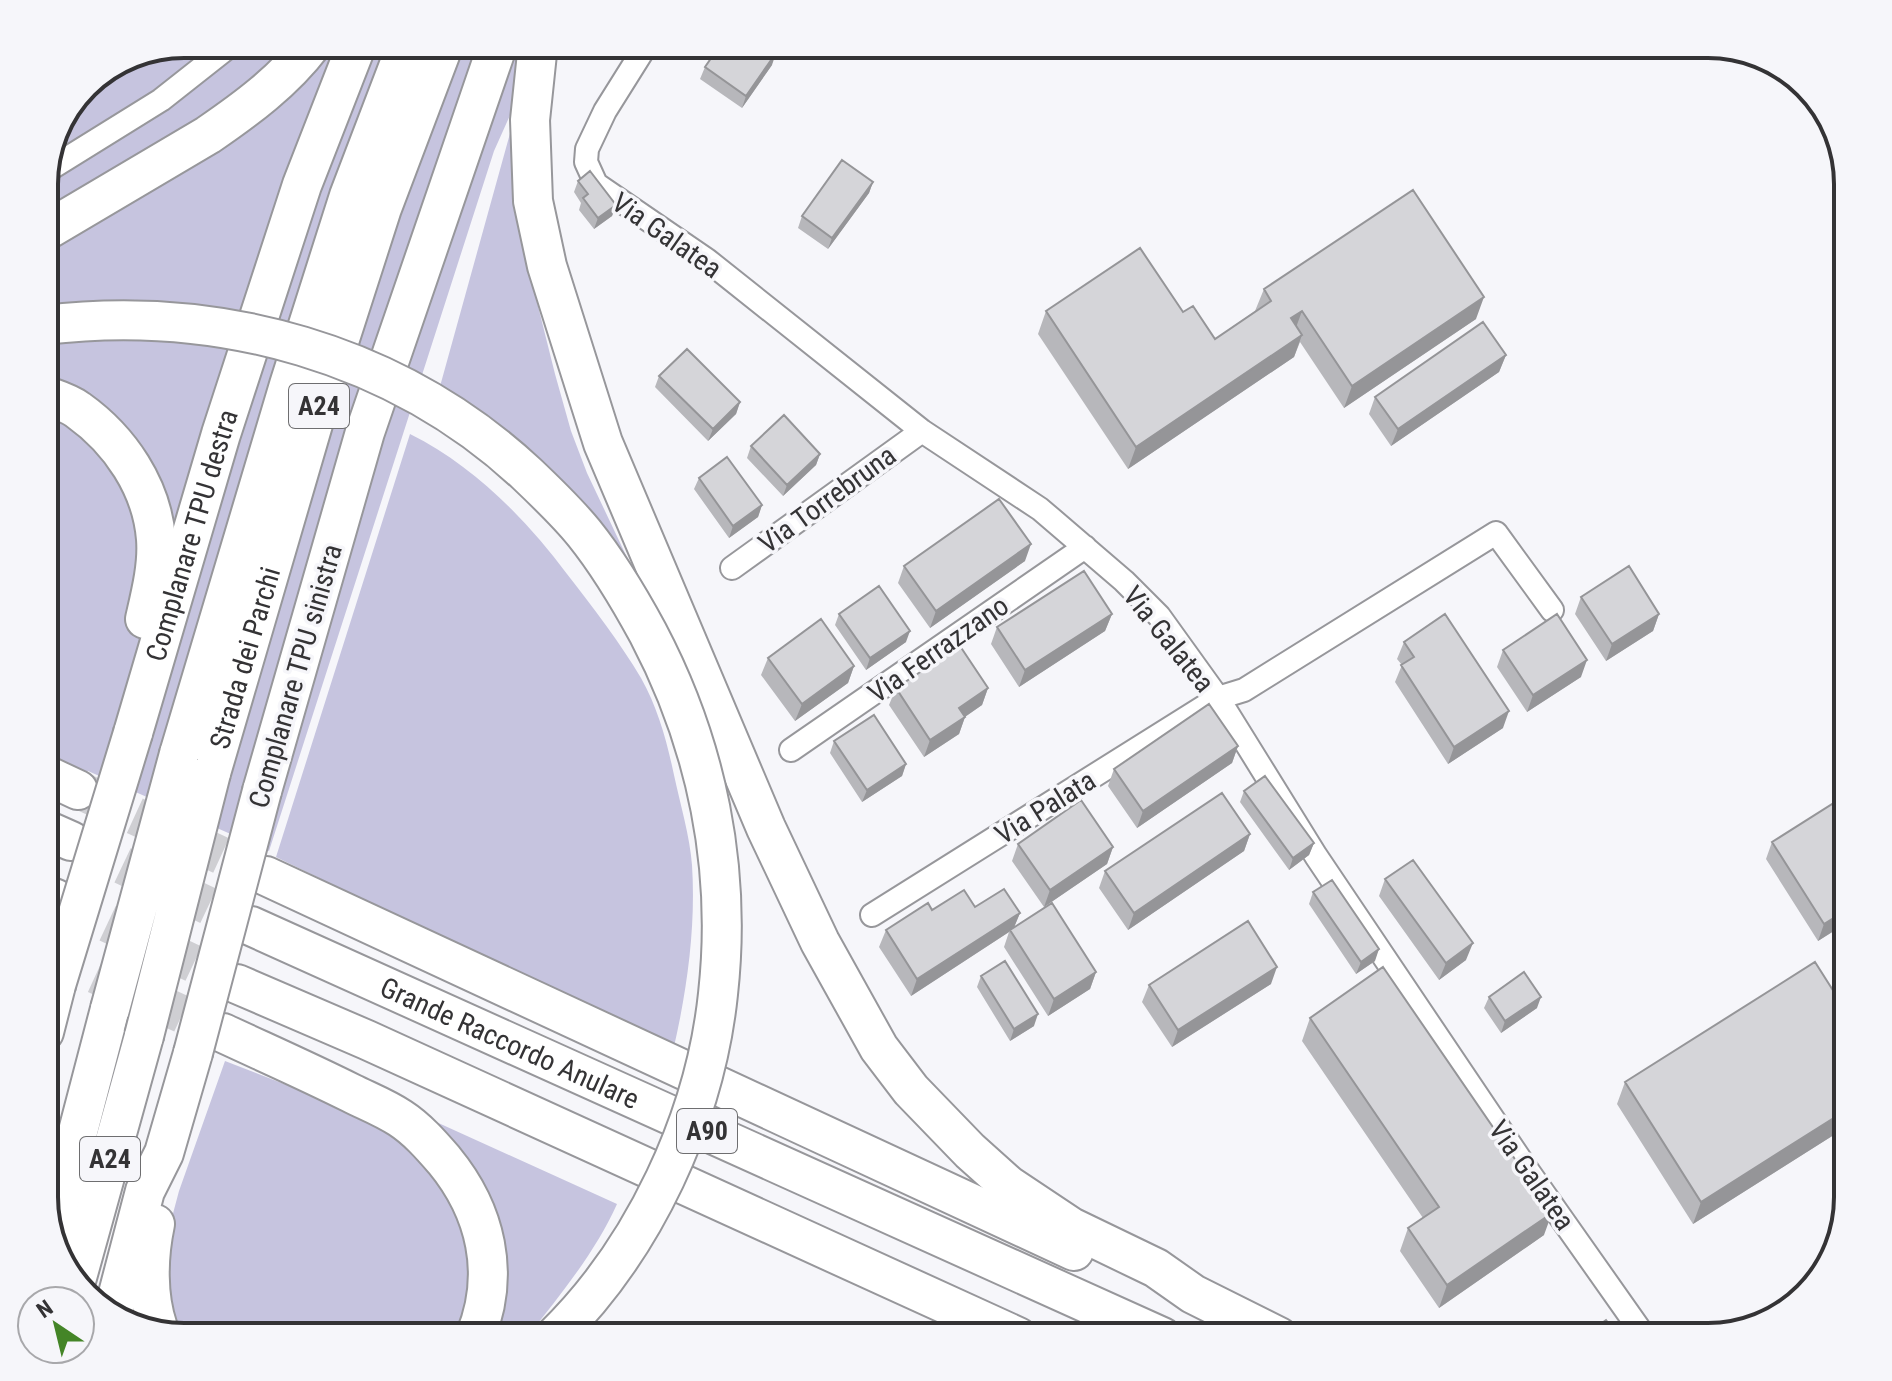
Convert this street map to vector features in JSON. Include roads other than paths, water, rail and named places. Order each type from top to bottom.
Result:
[{"type":"highway","points":[[58,224],[234,118],[299,58]]},
{"type":"highway","name":"Complanare TPU destra","points":[[58,978],[221,434],[302,185],[352,58]]},
{"type":"highway","name":"Strada dei Parchi","points":[[58,1207],[179,754],[293,370],[349,196],[402,58]]},
{"type":"highway","name":"Strada dei Parchi","points":[[80,1267],[144,1036],[211,773],[314,423],[382,208],[439,58]]},
{"type":"highway","name":"Complanare TPU sinistra","points":[[116,1303],[145,1191],[164,1153],[208,1043],[262,791],[365,432],[493,58]]},
{"type":"highway","points":[[537,58],[530,120],[533,201],[547,266],[603,443],[766,828],[820,942],[879,1048],[911,1090],[1008,1185],[1071,1227],[1156,1268],[1193,1294],[1251,1323]]},
{"type":"highway","points":[[58,323],[136,320],[215,326],[308,347],[363,367],[403,387],[485,439],[561,507],[602,556],[656,649],[693,737],[714,826],[721,875],[722,921],[715,1022],[696,1102],[660,1188],[605,1276],[568,1323]]},
{"type":"highway","points":[[58,401],[77,409],[120,448],[135,471],[151,507],[156,540],[153,586],[137,658],[138,716]]},
{"type":"highway","points":[[266,876],[1148,1286],[1193,1294]]},
{"type":"highway","name":"Grande Raccordo Anulare","points":[[251,926],[1131,1323]]},
{"type":"highway","name":"Grande Raccordo Anulare","points":[[237,984],[367,1040],[987,1323]]},
{"type":"highway","points":[[208,1043],[316,1076],[399,1117],[427,1140],[453,1171],[471,1200],[485,1236],[488,1276],[481,1323]]},
{"type":"highway","points":[[156,1320],[150,1288],[152,1237],[164,1153]]},
{"type":"street","points":[[60,163],[161,100],[214,58]]},
{"type":"street","name":"Via Galatea","points":[[638,58],[605,111],[587,149],[586,162],[592,178],[602,190],[707,260],[922,431],[1040,509],[1124,581],[1159,616],[1218,698],[1333,881],[1528,1171],[1635,1323]]},
{"type":"street","name":"Via Torrebruna","points":[[732,568],[922,431]]},
{"type":"street","name":"Via Palata","points":[[872,915],[1218,698],[1244,690],[1496,533],[1552,610]]},
{"type":"street","name":"Via Ferrazzano","points":[[791,750],[1085,547]]},
{"type":"tunnel","points":[[83,792],[266,876]]},
{"type":"tunnel","points":[[71,841],[251,926]]},
{"type":"tunnel","points":[[58,900],[237,984]]},
{"type":"tunnel","points":[[58,957],[223,1033]]}]
